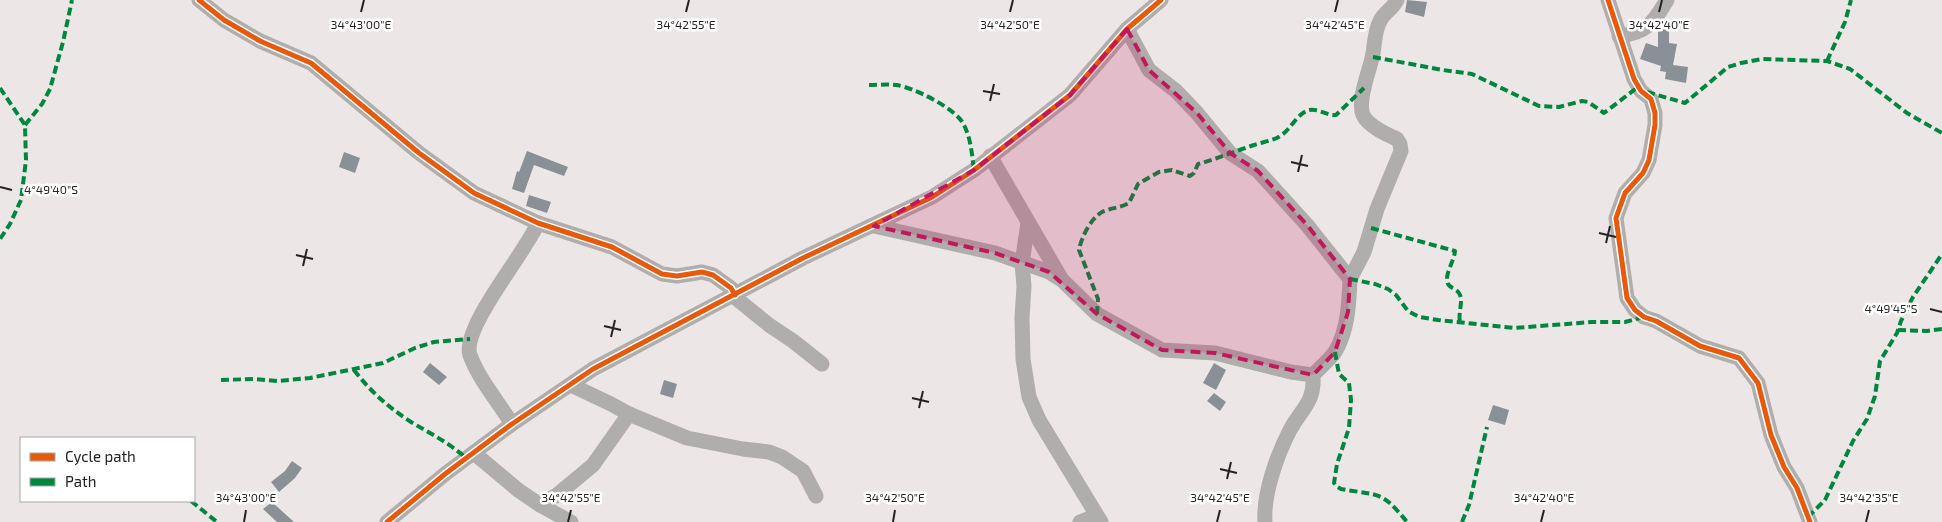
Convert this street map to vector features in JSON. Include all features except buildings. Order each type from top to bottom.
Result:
[{"type":"street","points":[[199,0],[224,20],[260,41],[311,63],[419,153],[474,193],[538,224],[612,247],[662,274],[677,276],[702,272],[713,275],[731,288],[734,295],[769,325],[822,364]]},
{"type":"street","points":[[387,522],[512,424],[593,370],[803,258],[932,197],[974,170],[1070,95],[1127,30],[1161,0]]},
{"type":"street","points":[[1265,522],[1264,504],[1290,430],[1309,402],[1314,389],[1313,375],[1335,352],[1345,326],[1348,312],[1350,279],[1364,252],[1377,210],[1400,151],[1400,144],[1397,139],[1367,120],[1362,110],[1364,88],[1373,56],[1378,26],[1384,14],[1394,6],[1397,0]]},
{"type":"street","points":[[1608,0],[1634,79],[1653,103],[1656,119],[1649,160],[1643,173],[1625,193],[1616,218],[1627,298],[1635,310],[1644,317],[1656,321],[1700,346],[1739,358],[1743,361],[1758,383],[1772,434],[1784,467],[1797,488],[1810,522]]},
{"type":"street","points":[[1619,36],[1636,34],[1645,28],[1654,20],[1667,0]]},
{"type":"street","points":[[1127,30],[1149,70],[1176,91],[1198,113],[1230,153],[1258,171],[1307,225],[1350,279]]},
{"type":"street","points":[[990,156],[1062,280]]},
{"type":"street","points":[[1028,223],[1022,263],[1024,286],[1022,303],[1023,359],[1029,396],[1039,420],[1098,519],[1080,522]]},
{"type":"street","points":[[512,424],[477,369],[468,346],[484,311],[538,224]]},
{"type":"street","points":[[874,226],[995,253],[1049,272],[1062,280],[1097,314],[1162,350],[1215,353],[1291,372],[1313,375]]},
{"type":"street","points":[[570,385],[629,414],[687,438],[769,452],[782,457],[803,471],[816,496]]},
{"type":"street","points":[[540,505],[558,495],[593,465],[629,414]]},
{"type":"street","points":[[474,453],[518,490],[571,522]]},
{"type":"highlighted area","points":[[1127,29],[1149,70],[1197,113],[1230,153],[1258,171],[1307,225],[1350,279],[1348,312],[1335,352],[1313,375],[1215,353],[1162,350],[1097,314],[1049,272],[995,253],[874,226],[974,170],[1070,95]]},
{"type":"marked path","points":[[25,125],[42,104],[50,89],[72,0]]},
{"type":"marked path","points":[[1827,61],[1845,22],[1851,0]]},
{"type":"marked path","points":[[1373,57],[1472,74],[1539,106],[1559,107],[1582,101],[1588,102],[1604,113],[1638,87],[1636,82]]},
{"type":"marked path","points":[[1647,92],[1685,103],[1728,67],[1741,63],[1762,59],[1827,61],[1850,69],[1907,113],[1942,133]]},
{"type":"marked path","points":[[869,85],[904,87],[923,94],[953,112],[960,119],[966,130],[971,147],[974,170]]},
{"type":"marked path","points":[[0,88],[25,125],[26,160],[21,200],[10,224],[0,239]]},
{"type":"marked path","points":[[1097,314],[1098,299],[1079,250],[1087,229],[1098,215],[1129,203],[1138,184],[1159,172],[1172,170],[1190,176],[1194,173],[1198,164],[1277,138],[1304,112],[1316,110],[1336,115],[1364,88]]},
{"type":"marked path","points":[[1371,228],[1455,251],[1447,281],[1449,286],[1460,295],[1460,322]]},
{"type":"marked path","points":[[1808,517],[1825,500],[1853,441],[1867,419],[1875,396],[1880,361],[1897,333],[1913,297],[1942,254]]},
{"type":"marked path","points":[[1350,279],[1375,284],[1388,289],[1396,295],[1408,311],[1419,317],[1438,320],[1514,328],[1592,322],[1625,322],[1644,317]]},
{"type":"marked path","points":[[1898,330],[1927,331],[1942,329]]},
{"type":"marked path","points":[[221,380],[253,379],[277,381],[310,378],[383,363],[415,348],[434,342],[470,339]]},
{"type":"marked path","points":[[1335,352],[1339,374],[1349,383],[1351,400],[1349,428],[1337,464],[1334,483],[1341,489],[1372,494],[1385,499],[1407,522]]},
{"type":"marked path","points":[[354,370],[373,392],[395,411],[466,458]]},
{"type":"marked path","points":[[1462,522],[1469,505],[1487,427]]},
{"type":"marked path","points":[[192,502],[217,522]]},
{"type":"cycle path","points":[[199,0],[224,20],[260,41],[311,63],[419,153],[474,193],[538,223],[612,247],[662,274],[677,276],[702,272],[713,275],[731,288],[735,295]]},
{"type":"cycle path","points":[[387,522],[445,474],[512,424],[593,369],[803,258],[932,197],[974,170],[1070,95],[1127,29],[1161,0]]},
{"type":"cycle path","points":[[1608,0],[1634,79],[1641,91],[1651,99],[1655,113],[1655,125],[1649,160],[1643,173],[1625,193],[1616,218],[1627,298],[1635,310],[1644,317],[1656,321],[1700,346],[1739,358],[1758,383],[1771,435],[1784,467],[1797,488],[1810,522]]}]
